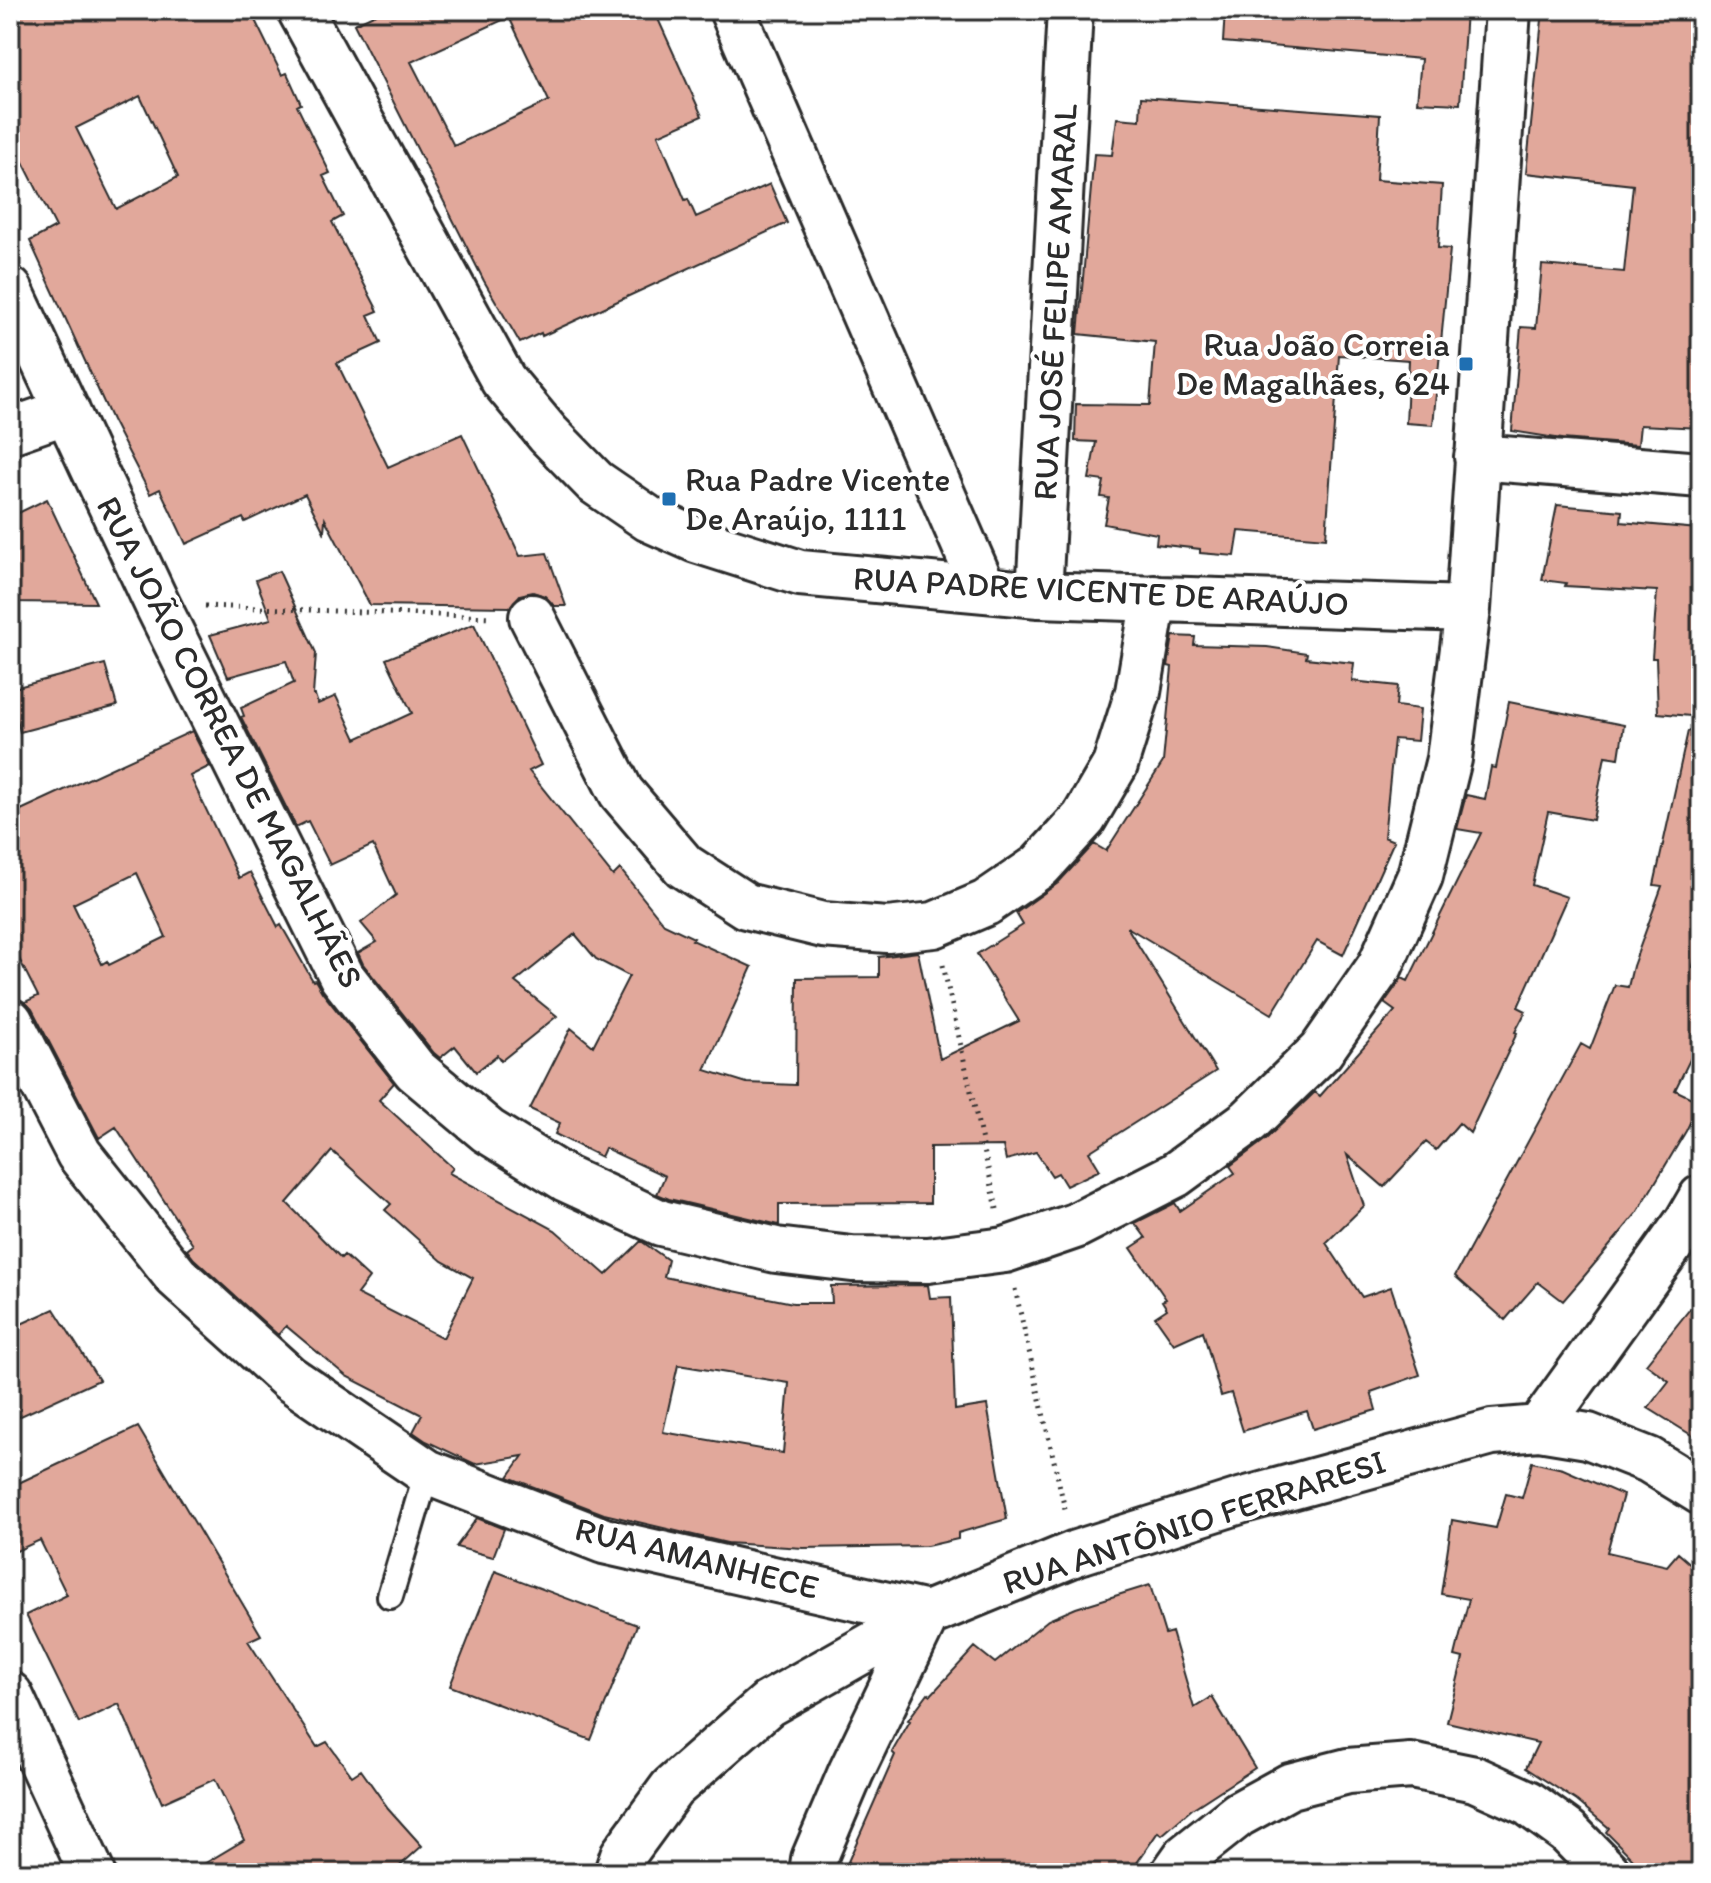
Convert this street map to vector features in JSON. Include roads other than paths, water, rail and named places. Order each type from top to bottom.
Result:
[{"type":"street","name":"RUA PADRE VICENTE DE ARAÚJO","points":[[300,10],[503,380],[548,434],[595,482],[649,519],[696,540],[800,573],[1039,595],[1468,609]]},
{"type":"street","points":[[732,10],[984,590]]},
{"type":"street","name":"RUA JOSÉ FELIPE AMARAL","points":[[1039,595],[1070,10]]},
{"type":"street","name":"RUA JOÃO CORREA DE MAGALHÃES","points":[[10,290],[157,604],[342,977],[415,1070],[488,1131],[566,1179],[661,1223],[776,1250],[852,1259],[928,1260],[1005,1250],[1075,1226],[1175,1175],[1249,1121],[1321,1051],[1380,966],[1420,876],[1449,759],[1474,550],[1477,457],[1508,10]]},
{"type":"street","points":[[10,431],[67,411]]},
{"type":"street","points":[[1477,457],[1701,475]]},
{"type":"street","points":[[532,617],[621,792],[684,866],[746,906],[823,925],[887,930],[934,925],[986,903],[1040,866],[1084,818],[1115,765],[1138,692],[1154,598]]},
{"type":"street","name":"RUA AMANHECE","points":[[10,1021],[79,1154],[176,1276],[289,1378],[427,1472],[604,1541],[927,1614]]},
{"type":"street","points":[[1539,1428],[1678,1235],[1701,1198]]},
{"type":"street","name":"RUA ANTÔNIO FERRARESI","points":[[617,1873],[623,1855],[672,1788],[768,1704],[927,1614],[1076,1553],[1240,1501],[1492,1432],[1539,1428],[1588,1436],[1649,1460],[1701,1492]]},
{"type":"street","points":[[812,1873],[814,1859],[851,1772],[927,1614]]},
{"type":"street","points":[[10,1695],[92,1873]]},
{"type":"street","points":[[1174,1873],[1186,1856],[1239,1814],[1290,1786],[1348,1771],[1411,1766],[1475,1779],[1528,1803],[1568,1832],[1608,1873]]},
{"type":"lane","points":[[390,1596],[427,1472]]},
{"type":"place","name":"Rua João Correia De Magalhães, 624","points":[[1466,364]]},
{"type":"place","name":"Rua Padre Vicente De Araújo, 1111","points":[[669,499]]}]
